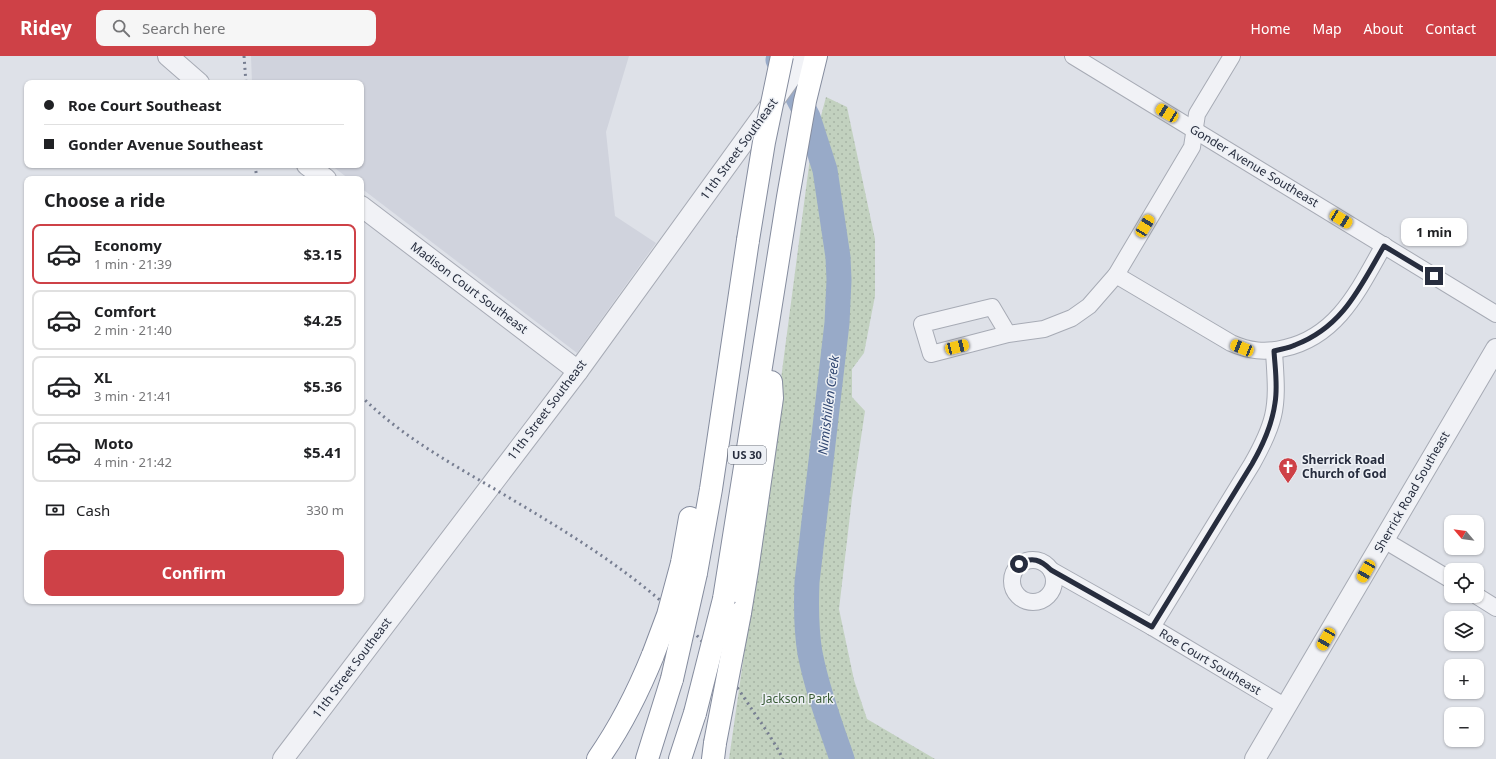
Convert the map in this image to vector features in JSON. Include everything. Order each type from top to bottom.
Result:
[{"type":"highway","name":"US 30","points":[[648,759],[672,679],[688,568],[711,490],[764,142],[782,56]]},
{"type":"highway","name":"US 30","points":[[680,759],[732,606],[770,311],[780,245],[805,101],[816,56]]},
{"type":"highway","points":[[598,759],[614,736],[629,710],[688,568]]},
{"type":"highway","points":[[714,751],[732,606]]},
{"type":"street","points":[[168,56],[196,80]]},
{"type":"street","name":"11th Street Southeast","points":[[283,759],[578,371],[806,56]]},
{"type":"street","name":"Gonder Avenue Southeast","points":[[1073,56],[1496,314]]},
{"type":"street","points":[[1008,334],[992,307],[922,324],[931,354],[1008,334],[1044,329],[1072,318],[1090,306],[1116,275],[1192,147],[1197,114],[1232,56]]},
{"type":"street","points":[[311,168],[322,176]]},
{"type":"street","name":"Madison Court Southeast","points":[[364,208],[578,371]]},
{"type":"street","points":[[1116,275],[1231,343],[1242,348],[1256,351],[1274,351],[1294,346],[1313,337],[1330,326],[1352,299],[1384,246]]},
{"type":"street","name":"Sherrick Road Southeast","points":[[1255,759],[1496,349]]},
{"type":"street","points":[[1152,627],[1262,446],[1269,430],[1276,402],[1274,351]]},
{"type":"street","points":[[1384,540],[1444,576]]},
{"type":"street","name":"Roe Court Southeast","points":[[1051,570],[1152,627],[1286,707]]},
{"type":"street","points":[[1484,600],[1496,608]]},
{"type":"shaded area","points":[[251,56],[629,56],[606,132],[615,216],[656,243],[577,353],[364,190],[364,176],[345,176],[335,168],[364,168],[364,80],[252,80]]},
{"type":"green space","name":"Jackson Park","points":[[826,97],[847,107],[875,239],[875,296],[864,353],[852,369],[852,397],[865,411],[852,498],[839,609],[854,680],[867,719],[935,759],[729,759],[753,592],[810,158]]},
{"type":"waterway","name":"Nimishillen Creek","points":[[778,60],[808,117],[825,170],[838,257],[839,280],[837,323],[807,582],[806,609],[810,653],[816,680],[842,759]]},
{"type":"railway","points":[[244,56],[246,80]]},
{"type":"railway","points":[[255,168],[257,176]]},
{"type":"railway","points":[[364,399],[378,412],[414,440],[579,540],[621,569],[661,601],[690,628],[718,661],[764,726],[783,759]]},
{"type":"place","name":"Sherrick Road Church of God","points":[[1288,484]]},
{"type":"route","points":[[1019,564],[1032,559],[1043,562],[1051,570],[1152,627],[1262,446],[1269,430],[1276,402],[1274,351],[1294,346],[1313,337],[1330,326],[1348,306],[1384,246],[1434,276]]}]
